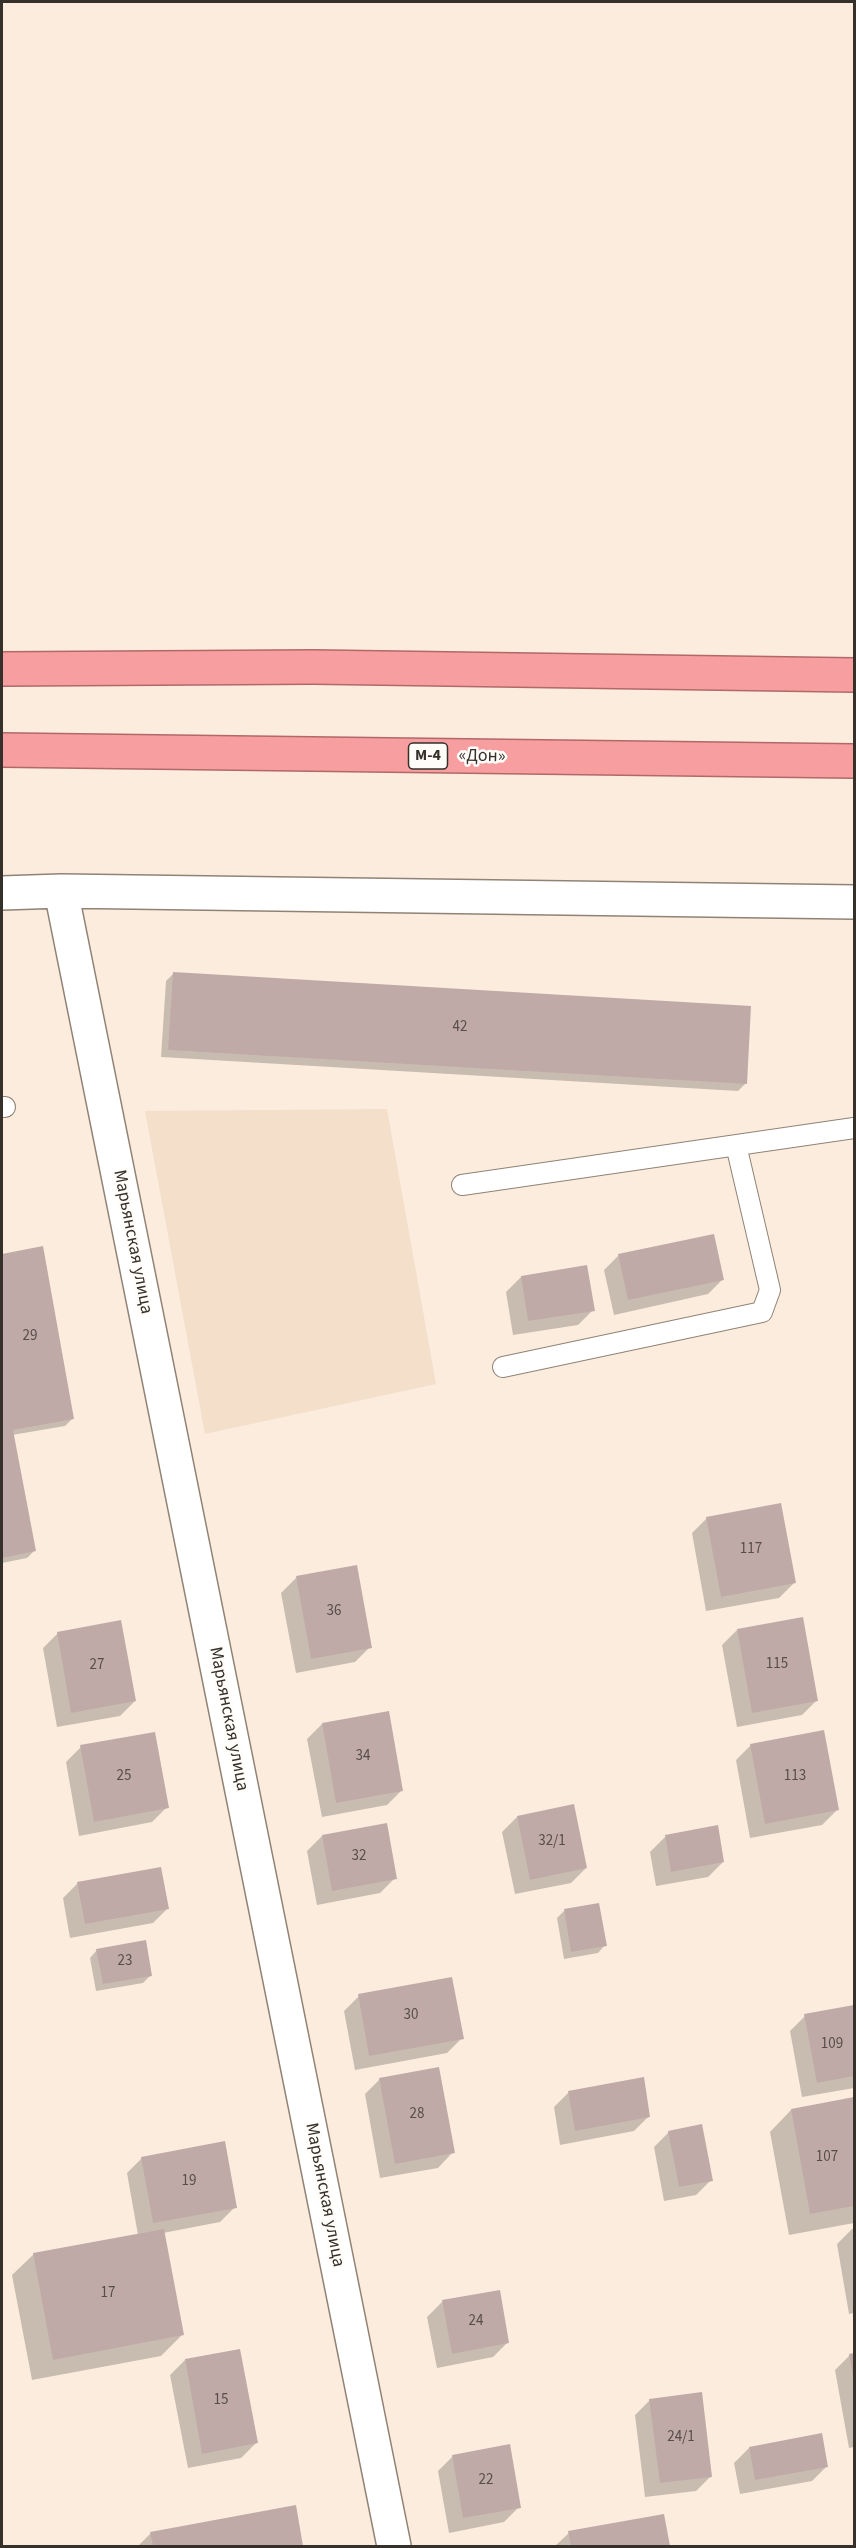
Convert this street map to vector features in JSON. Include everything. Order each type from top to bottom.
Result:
[{"type":"highway","points":[[2,669],[313,667],[855,675]]},
{"type":"highway","name":"«Дон»","points":[[2,750],[855,761]]},
{"type":"street","points":[[2,893],[61,891],[855,902]]},
{"type":"street","name":"Марьянская улица","points":[[61,891],[394,2547]]},
{"type":"lane","points":[[462,1185],[855,1128]]},
{"type":"lane","points":[[503,1367],[762,1312],[770,1290],[736,1145]]},
{"type":"shaded area","points":[[387,1109],[436,1384],[205,1434],[145,1111]]},
{"type":"building","points":[[173,972],[751,1006],[747,1084],[168,1050]]},
{"type":"building","points":[[714,1234],[724,1280],[628,1300],[618,1254]]},
{"type":"building","points":[[43,1246],[74,1419],[13,1430],[36,1551],[2,1558],[2,1254]]},
{"type":"building","points":[[587,1265],[595,1311],[528,1321],[521,1276]]},
{"type":"building","points":[[781,1503],[796,1583],[721,1597],[706,1517]]},
{"type":"building","points":[[357,1565],[372,1648],[311,1659],[296,1576]]},
{"type":"building","points":[[803,1617],[818,1701],[752,1713],[737,1629]]},
{"type":"building","points":[[121,1620],[136,1701],[71,1713],[57,1632]]},
{"type":"building","points":[[389,1711],[403,1791],[336,1803],[322,1723]]},
{"type":"building","points":[[824,1730],[839,1810],[765,1824],[750,1744]]},
{"type":"building","points":[[155,1732],[169,1808],[94,1822],[80,1745]]},
{"type":"building","points":[[574,1804],[587,1868],[530,1880],[517,1816]]},
{"type":"building","points":[[387,1823],[397,1879],[332,1891],[322,1835]]},
{"type":"building","points":[[718,1825],[724,1862],[671,1872],[665,1835]]},
{"type":"building","points":[[161,1867],[169,1909],[85,1924],[77,1882]]},
{"type":"building","points":[[599,1903],[607,1946],[571,1952],[564,1909]]},
{"type":"building","points":[[146,1940],[152,1976],[103,1984],[96,1949]]},
{"type":"building","points":[[452,1977],[464,2039],[369,2056],[358,1994]]},
{"type":"building","points":[[854,2005],[854,2076],[817,2083],[804,2014]]},
{"type":"building","points":[[439,2067],[455,2153],[395,2164],[379,2078]]},
{"type":"building","points":[[644,2077],[650,2117],[575,2131],[568,2091]]},
{"type":"building","points":[[854,2097],[854,2206],[810,2214],[791,2109]]},
{"type":"building","points":[[702,2124],[713,2181],[679,2187],[668,2131]]},
{"type":"building","points":[[225,2141],[237,2208],[153,2223],[141,2157]]},
{"type":"building","points":[[164,2229],[184,2335],[53,2360],[33,2253]]},
{"type":"building","points":[[500,2290],[509,2343],[452,2354],[442,2300]]},
{"type":"building","points":[[240,2349],[258,2443],[202,2454],[185,2359]]},
{"type":"building","points":[[854,2353],[854,2376],[853,2376],[849,2354]]},
{"type":"building","points":[[702,2392],[712,2477],[660,2483],[649,2399]]},
{"type":"building","points":[[822,2433],[828,2467],[755,2480],[749,2447]]},
{"type":"building","points":[[510,2444],[521,2508],[463,2518],[452,2455]]},
{"type":"building","points":[[296,2505],[303,2546],[153,2546],[150,2532]]},
{"type":"building","points":[[664,2514],[670,2546],[571,2546],[568,2531]]}]
